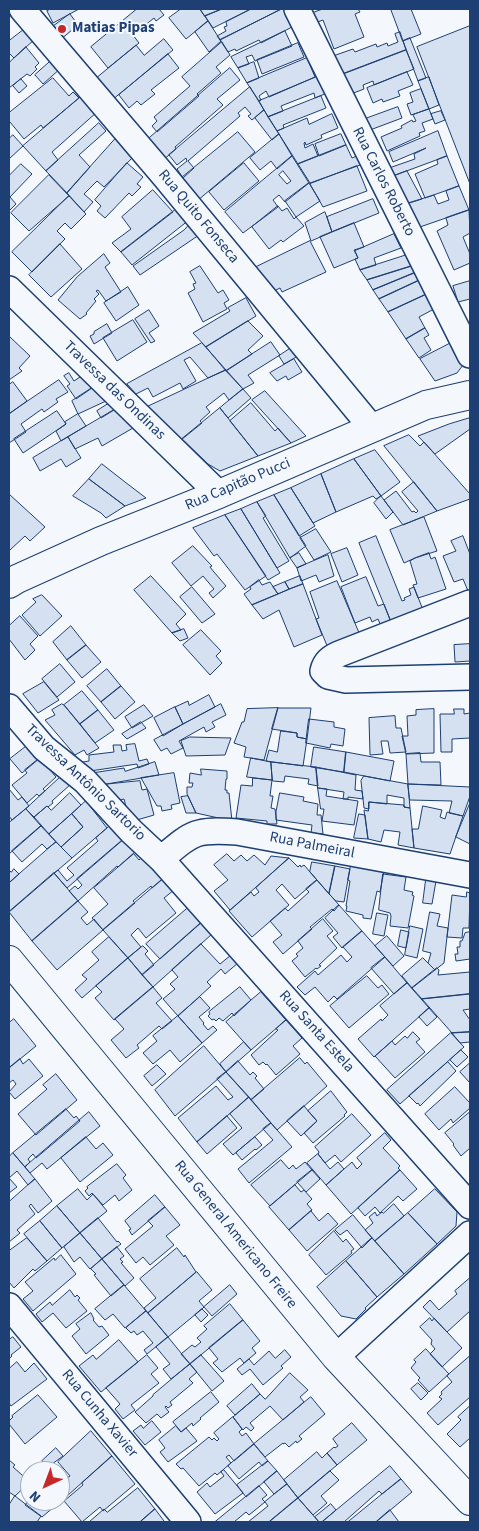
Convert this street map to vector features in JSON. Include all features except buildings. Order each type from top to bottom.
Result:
[{"type":"main road","name":"Rua Capitão Pucci","points":[[9,584],[16,579],[101,541],[219,494],[426,405],[470,395]]},
{"type":"main road","name":"Rua General Americano Freire","points":[[9,960],[336,1357],[470,1502]]},
{"type":"street","name":"Rua Quito Fonseca","points":[[22,9],[171,185],[372,428]]},
{"type":"street","name":"Rua Carlos Roberto","points":[[297,9],[470,356]]},
{"type":"street","name":"Travessa das Ondinas","points":[[9,288],[219,494]]},
{"type":"street","points":[[470,603],[338,654],[329,659],[324,665],[323,671],[328,676],[346,680],[470,678]]},
{"type":"street","name":"Travessa Antônio Sartorio","points":[[9,707],[44,748],[84,781],[131,831],[162,859]]},
{"type":"street","name":"Rua Palmeiral","points":[[162,859],[194,834],[210,830],[237,832],[470,875]]},
{"type":"street","name":"Rua Santa Estela","points":[[162,859],[470,1206]]},
{"type":"street","points":[[336,1357],[470,1234]]},
{"type":"street","name":"Rua Cunha Xavier","points":[[9,1306],[188,1522]]},
{"type":"place","name":"Matias Pipas","points":[[62,29]]}]
